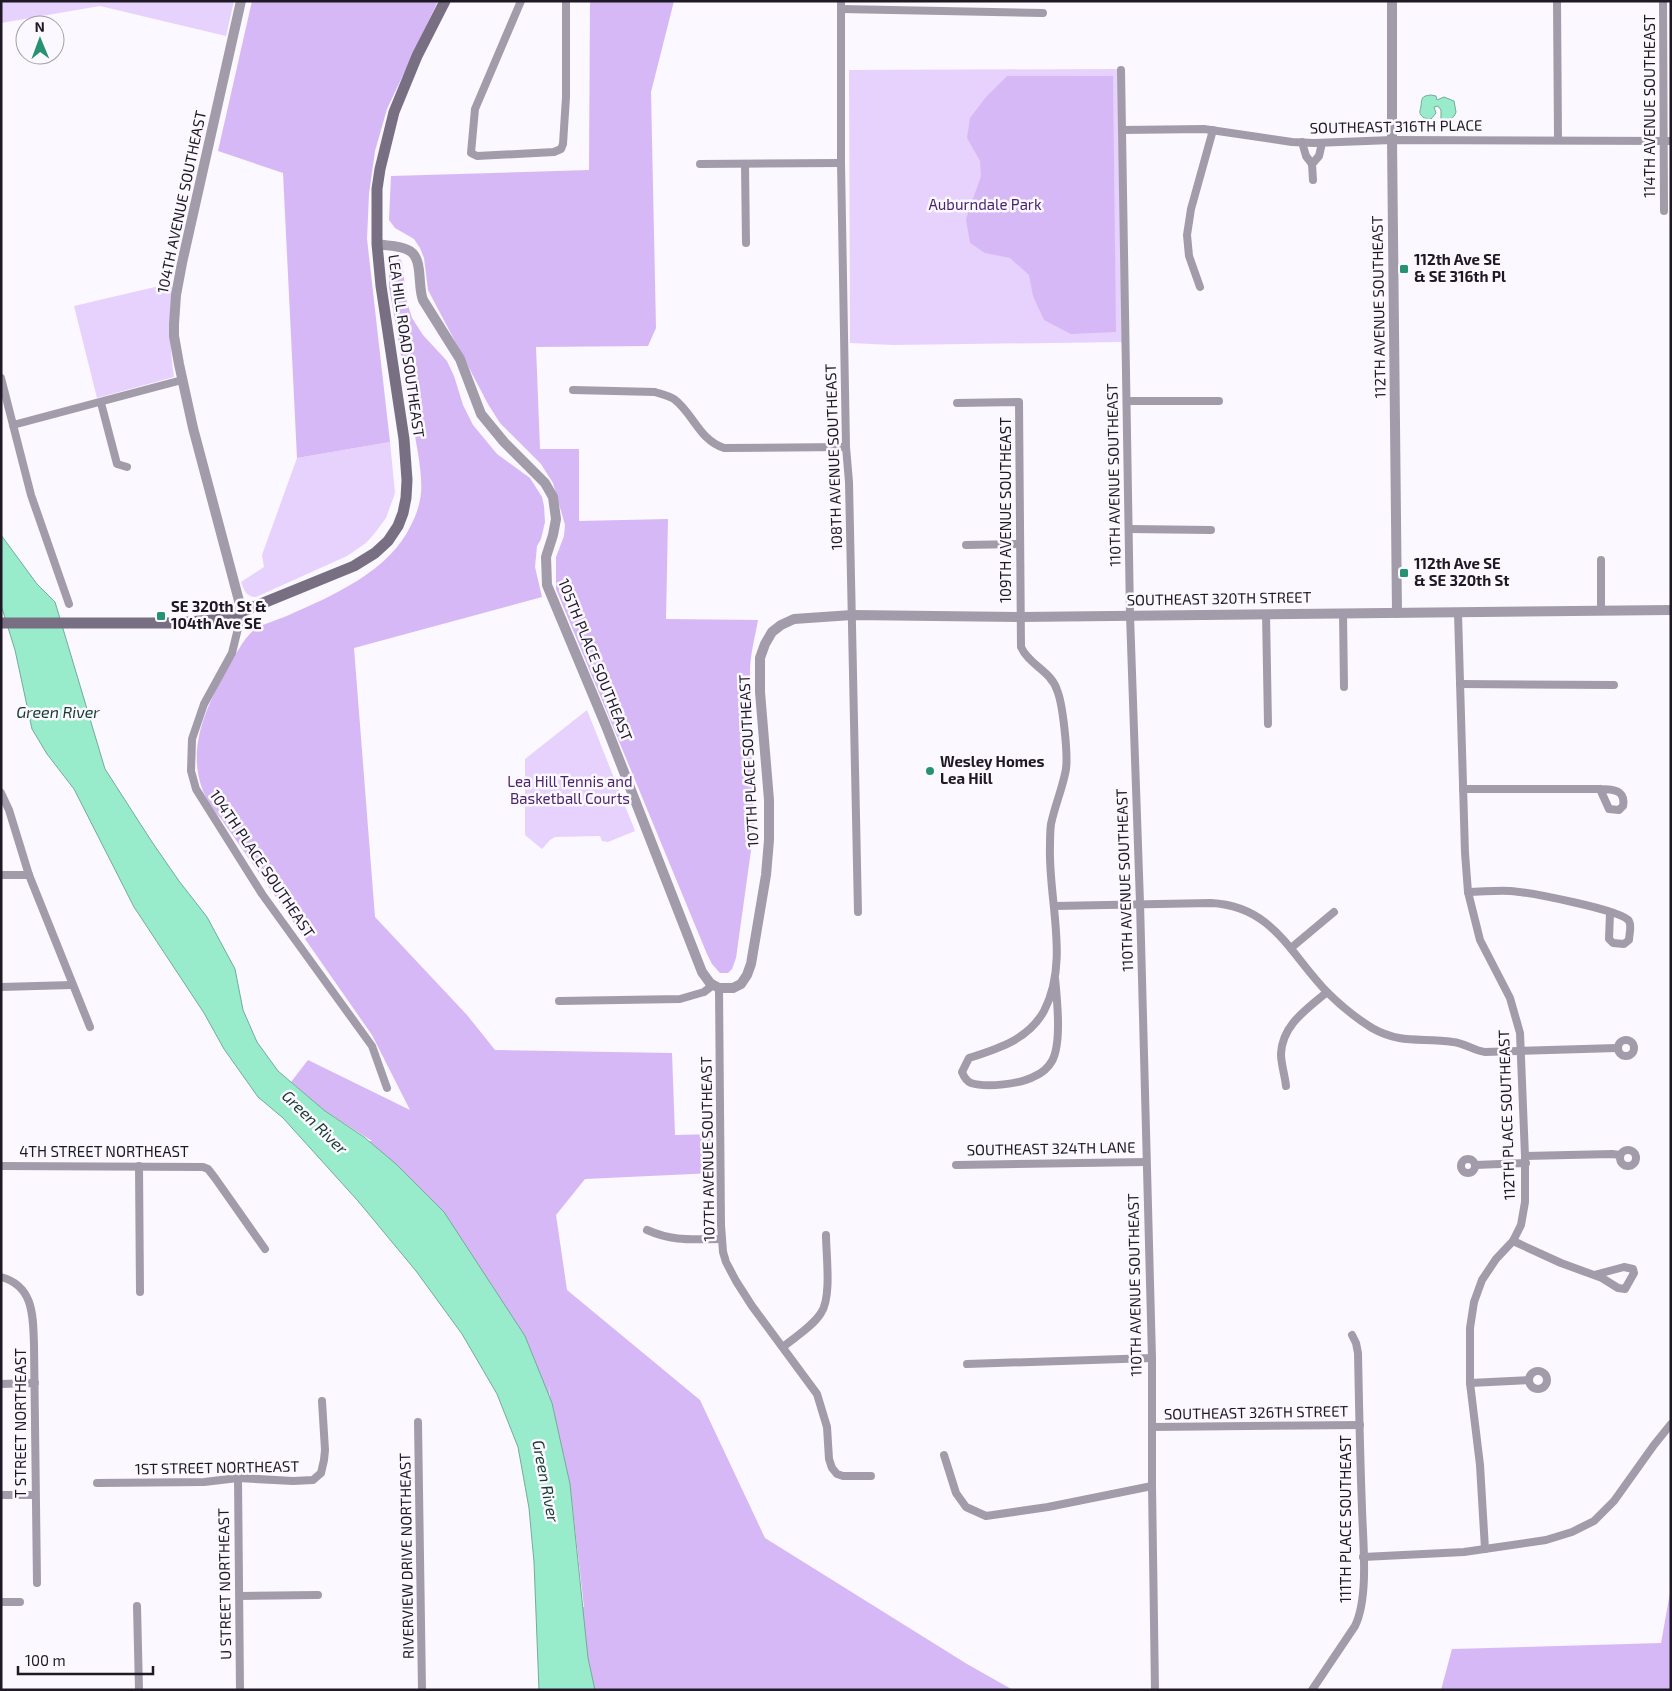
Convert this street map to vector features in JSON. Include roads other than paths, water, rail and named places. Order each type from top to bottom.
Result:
[{"type":"main road","name":"LEA HILL ROAD SOUTHEAST","points":[[242,612],[354,566],[376,553],[388,541],[398,526],[403,513],[406,498],[406,462],[377,244],[378,189],[380,169],[394,112],[416,56],[445,1]]},
{"type":"main road","points":[[1,623],[208,621],[224,619],[242,612]]},
{"type":"street","name":"104TH AVENUE SOUTHEAST","points":[[241,1],[176,295],[174,336],[182,380],[242,612]]},
{"type":"street","points":[[521,1],[475,108],[471,153],[477,156],[554,152],[561,148],[563,144],[566,97],[566,1]]},
{"type":"street","name":"112TH AVENUE SOUTHEAST","points":[[1392,1],[1397,612]]},
{"type":"street","points":[[1557,1],[1558,139]]},
{"type":"street","name":"114TH AVENUE SOUTHEAST","points":[[1663,1],[1667,141],[1664,211]]},
{"type":"street","points":[[841,5],[1043,13]]},
{"type":"street","name":"108TH AVENUE SOUTHEAST","points":[[841,5],[841,163],[846,447],[849,482],[858,912]]},
{"type":"street","name":"110TH AVENUE SOUTHEAST","points":[[1121,70],[1130,615],[1152,1358],[1155,1690]]},
{"type":"street","name":"SOUTHEAST 316TH PLACE","points":[[1122,130],[1187,128],[1322,143],[1392,140],[1558,139],[1667,141]]},
{"type":"street","points":[[1200,287],[1189,256],[1187,235],[1213,130]]},
{"type":"street","points":[[1302,142],[1304,152],[1312,164],[1313,180]]},
{"type":"street","points":[[1312,164],[1319,156],[1322,143]]},
{"type":"street","points":[[700,164],[841,163]]},
{"type":"street","points":[[745,164],[746,243]]},
{"type":"street","name":"105TH PLACE SOUTHEAST","points":[[377,244],[405,248],[413,253],[418,267],[422,300],[460,359],[482,414],[504,442],[545,483],[553,497],[556,511],[555,527],[545,567],[551,595],[606,726],[696,957],[706,978],[716,986]]},
{"type":"street","points":[[1,378],[31,495],[69,604]]},
{"type":"street","points":[[13,425],[182,380]]},
{"type":"street","points":[[573,390],[655,392],[666,395],[673,398],[686,411],[702,434],[715,446],[724,448],[846,447]]},
{"type":"street","points":[[1127,401],[1219,401]]},
{"type":"street","name":"109TH AVENUE SOUTHEAST","points":[[957,403],[1019,402],[1021,647],[1029,661],[1046,673],[1057,688],[1067,757],[1064,780],[1051,825],[1050,870],[1056,935],[1055,978]]},
{"type":"street","points":[[101,403],[116,464],[127,467]]},
{"type":"street","points":[[1129,529],[1211,530]]},
{"type":"street","points":[[966,545],[1020,544]]},
{"type":"street","points":[[1601,560],[1601,611]]},
{"type":"street","name":"SOUTHEAST 320TH STREET","points":[[772,632],[794,619],[852,615],[1020,616],[1671,610]]},
{"type":"street","name":"104TH PLACE SOUTHEAST","points":[[242,612],[232,653],[204,704],[192,739],[191,771],[196,790],[262,894],[372,1046],[387,1088]]},
{"type":"street","points":[[1343,613],[1344,687]]},
{"type":"street","name":"112TH PLACE SOUTHEAST","points":[[1458,613],[1465,853],[1468,892],[1480,940],[1516,1013],[1520,1032],[1526,1159],[1524,1209],[1521,1225],[1512,1241],[1487,1272],[1476,1295],[1470,1334],[1470,1383],[1480,1465],[1484,1550]]},
{"type":"street","points":[[1266,614],[1268,724]]},
{"type":"street","name":"107TH PLACE SOUTHEAST","points":[[716,986],[732,988],[741,984],[747,975],[754,950],[766,875],[770,820],[759,674],[762,651],[772,632]]},
{"type":"street","points":[[1460,684],[1614,685]]},
{"type":"street","points":[[1463,789],[1600,789]]},
{"type":"street","points":[[1,793],[10,810],[28,875],[90,1027]]},
{"type":"street","points":[[1,875],[28,875]]},
{"type":"street","points":[[1468,892],[1509,891],[1533,894],[1557,898],[1610,913]]},
{"type":"street","points":[[1054,906],[1211,903],[1242,908],[1260,920],[1291,948],[1327,992],[1362,1021],[1394,1038],[1454,1042],[1485,1052],[1617,1048]]},
{"type":"street","points":[[1291,948],[1334,912]]},
{"type":"street","points":[[1055,978],[1058,1028],[1053,1059],[1048,1068],[1036,1076],[1011,1084],[970,1083],[964,1078],[962,1072],[969,1058],[996,1050],[1027,1033],[1044,1011],[1055,978]]},
{"type":"street","points":[[1,987],[72,986]]},
{"type":"street","points":[[559,1001],[680,999],[704,992],[716,986]]},
{"type":"street","name":"107TH AVENUE SOUTHEAST","points":[[716,986],[722,1238],[726,1262],[752,1306],[808,1381],[820,1401],[828,1427],[832,1468],[839,1475],[871,1476]]},
{"type":"street","points":[[1286,1086],[1281,1056],[1285,1036],[1293,1022],[1327,992]]},
{"type":"street","points":[[1475,1165],[1526,1159],[1620,1155]]},
{"type":"street","name":"SOUTHEAST 324TH LANE","points":[[956,1165],[1146,1162]]},
{"type":"street","name":"4TH STREET NORTHEAST","points":[[1,1166],[200,1166],[206,1168],[215,1178],[265,1249]]},
{"type":"street","points":[[139,1166],[140,1292]]},
{"type":"street","points":[[647,1230],[663,1237],[681,1239],[722,1238]]},
{"type":"street","points":[[783,1348],[814,1321],[823,1310],[827,1291],[826,1235]]},
{"type":"street","points":[[1512,1241],[1561,1263],[1594,1275],[1620,1289],[1625,1289],[1634,1273],[1633,1269],[1624,1267],[1594,1275]]},
{"type":"street","name":"T STREET NORTHEAST","points":[[1,1277],[17,1284],[27,1296],[34,1330],[37,1583]]},
{"type":"street","name":"111TH PLACE SOUTHEAST","points":[[1312,1690],[1359,1617],[1362,1595],[1363,1557],[1358,1353],[1356,1342],[1352,1335]]},
{"type":"street","points":[[968,1364],[1152,1358]]},
{"type":"street","points":[[1470,1383],[1529,1380]]},
{"type":"street","points":[[1,1384],[35,1383]]},
{"type":"street","name":"1ST STREET NORTHEAST","points":[[97,1483],[204,1482],[238,1478],[308,1481],[317,1477],[323,1467],[325,1450],[322,1401]]},
{"type":"street","name":"RIVERVIEW DRIVE NORTHEAST","points":[[418,1422],[422,1690]]},
{"type":"street","points":[[1363,1557],[1484,1550],[1546,1540],[1572,1532],[1594,1521],[1614,1501],[1654,1444],[1671,1424]]},
{"type":"street","name":"SOUTHEAST 326TH STREET","points":[[1152,1427],[1360,1425]]},
{"type":"street","points":[[944,1455],[956,1493],[966,1507],[986,1516],[1048,1507],[1152,1486]]},
{"type":"street","name":"U STREET NORTHEAST","points":[[238,1478],[240,1690]]},
{"type":"street","points":[[1,1495],[35,1495]]},
{"type":"street","points":[[240,1596],[318,1595]]},
{"type":"street","points":[[1,1602],[20,1602]]},
{"type":"street","points":[[137,1606],[139,1690]]},
{"type":"water","points":[[1425,96],[1436,96],[1437,100],[1444,97],[1454,101],[1456,112],[1452,118],[1448,120],[1441,119],[1441,110],[1438,106],[1434,107],[1436,113],[1431,119],[1422,116],[1420,112],[1422,99]]},
{"type":"water","name":"Green River","points":[[1,535],[37,584],[55,602],[105,769],[152,842],[207,917],[235,969],[243,1010],[257,1042],[278,1071],[325,1111],[364,1137],[396,1164],[444,1212],[525,1336],[552,1403],[570,1484],[588,1658],[595,1690],[539,1690],[534,1562],[529,1508],[518,1447],[497,1394],[462,1334],[416,1271],[358,1201],[283,1118],[258,1097],[224,1049],[204,1013],[134,907],[74,789],[47,754],[32,729],[15,650],[1,605]]},
{"type":"place","name":"112th Ave SE & SE 316th Pl","points":[[1404,269]]},
{"type":"place","name":"112th Ave SE & SE 320th St","points":[[1404,573]]},
{"type":"place","name":"SE 320th St & 104th Ave SE","points":[[161,616]]},
{"type":"place","name":"Wesley Homes Lea Hill","points":[[930,771]]},
{"type":"park label","name":"Auburndale Park","points":[[985,205]]},
{"type":"park label","name":"Lea Hill Tennis and Basketball Courts","points":[[570,790]]}]
